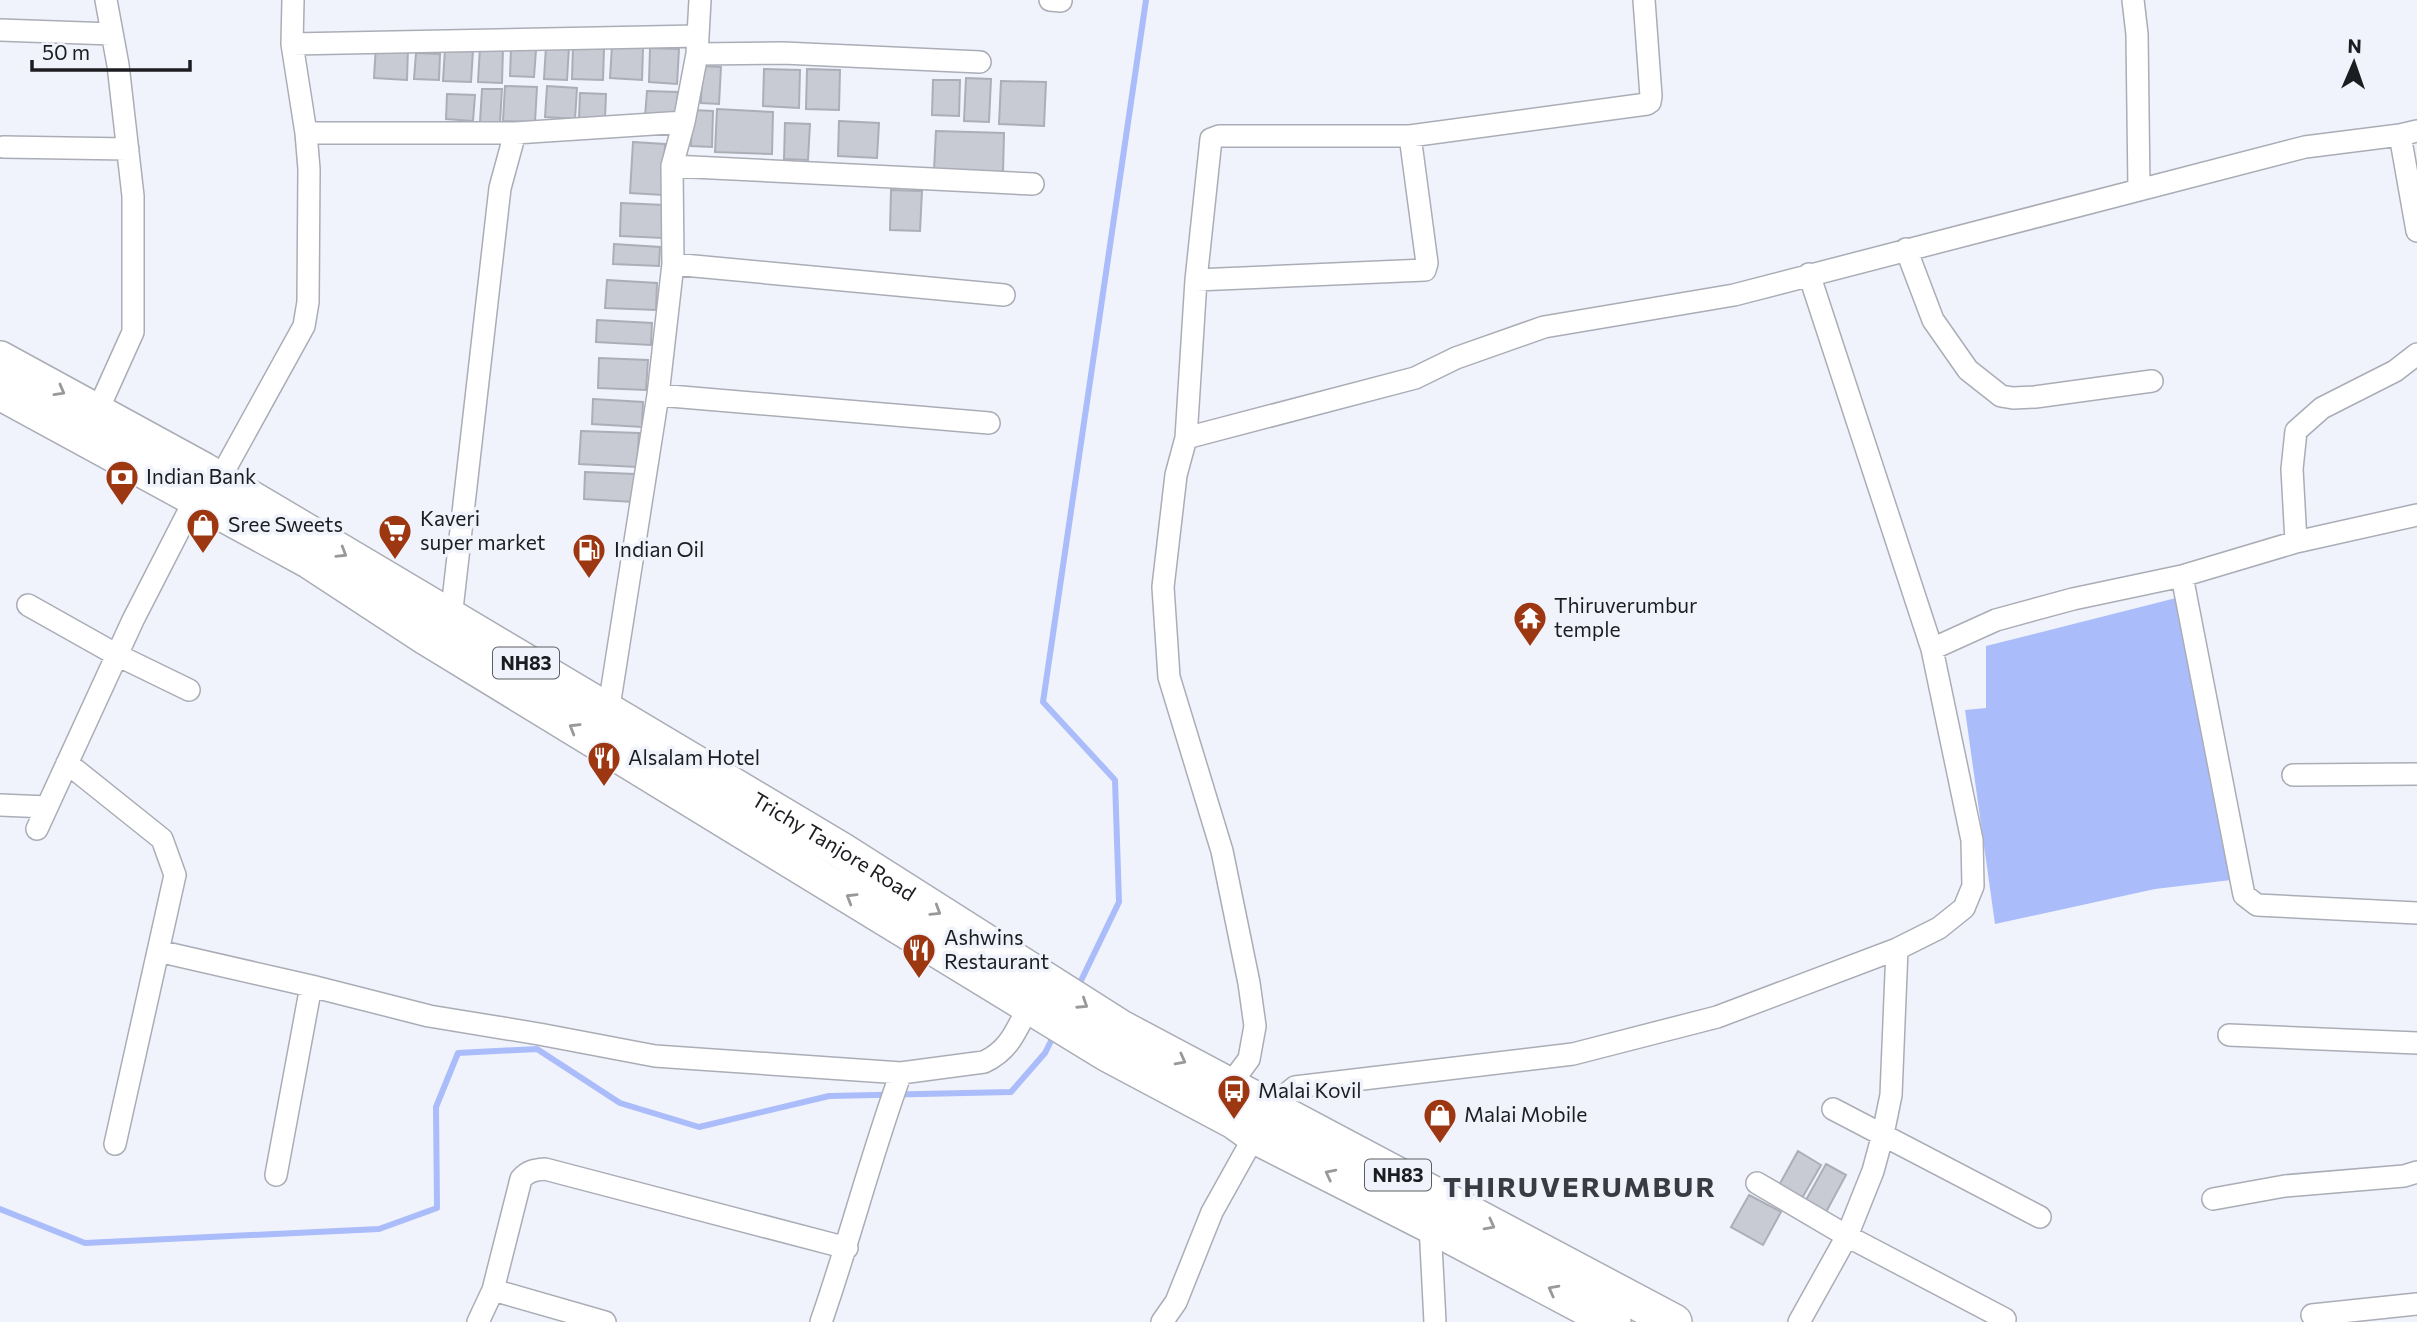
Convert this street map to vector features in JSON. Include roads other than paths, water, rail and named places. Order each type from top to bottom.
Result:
[{"type":"highway","name":"Trichy Tanjore Road","points":[[0,359],[97,412],[310,561],[426,637],[1036,999],[1114,1041],[1234,1121],[1262,1122],[1674,1322]]},
{"type":"highway","name":"Trichy Tanjore Road","points":[[0,392],[207,489],[451,618],[841,850],[1036,999]]},
{"type":"highway","name":"Trichy Tanjore Road","points":[[1114,1041],[1229,1086],[1262,1122],[1430,1225],[1614,1322]]},
{"type":"street","points":[[97,412],[133,332],[133,196],[106,0]]},
{"type":"street","points":[[37,829],[117,655],[207,489],[304,326],[308,302],[309,169],[292,44],[293,0]]},
{"type":"street","points":[[608,713],[658,395],[673,264],[672,166],[684,122],[698,45],[700,0]]},
{"type":"street","points":[[1050,0],[1061,1]]},
{"type":"street","points":[[1229,1086],[1249,1059],[1255,1026],[1247,971],[1222,851],[1169,677],[1163,587],[1176,475],[1186,438],[1196,280],[1211,139],[1219,136],[1410,136],[1649,103],[1651,96],[1644,0]]},
{"type":"street","points":[[2133,0],[2137,34],[2139,190]]},
{"type":"street","points":[[0,30],[112,34]]},
{"type":"street","points":[[292,44],[698,45],[783,53],[980,62]]},
{"type":"street","points":[[306,133],[515,133],[684,122]]},
{"type":"street","points":[[451,618],[500,188],[515,133]]},
{"type":"street","points":[[1186,438],[1415,378],[1456,358],[1544,327],[1734,295],[2305,147],[2408,133],[2417,231]]},
{"type":"street","points":[[1196,280],[1425,270],[1427,263],[1410,136]]},
{"type":"street","points":[[4,147],[128,149]]},
{"type":"street","points":[[672,166],[1033,184]]},
{"type":"street","points":[[1906,249],[1933,320],[1968,370],[2001,396],[2035,397],[2152,381]]},
{"type":"street","points":[[673,264],[1004,295]]},
{"type":"street","points":[[1162,1322],[1176,1302],[1212,1213],[1262,1122],[1296,1087],[1573,1054],[1717,1017],[1897,948],[1939,928],[1964,908],[1973,886],[1972,840],[1932,649],[1809,274]]},
{"type":"street","points":[[2296,542],[2292,469],[2296,431],[2322,408],[2395,371],[2417,354]]},
{"type":"street","points":[[658,395],[989,423]]},
{"type":"street","points":[[1932,649],[1996,620],[2073,599],[2182,576],[2296,542],[2417,515]]},
{"type":"street","points":[[2182,576],[2244,895],[2257,905],[2417,913]]},
{"type":"street","points":[[28,605],[117,655],[190,690]]},
{"type":"street","points":[[67,763],[162,839],[175,875],[115,1144]]},
{"type":"street","points":[[2292,775],[2417,774]]},
{"type":"street","points":[[0,804],[47,807]]},
{"type":"street","points":[[1799,1322],[1847,1236],[1873,1171],[1883,1134],[1891,1095],[1897,948]]},
{"type":"street","points":[[158,951],[429,1016],[655,1056],[899,1078],[984,1062],[996,1056],[1005,1049],[1036,999]]},
{"type":"street","points":[[276,1175],[311,986]]},
{"type":"street","points":[[2229,1035],[2417,1043]]},
{"type":"street","points":[[821,1322],[847,1248],[886,1113],[899,1078]]},
{"type":"street","points":[[1833,1110],[2040,1217]]},
{"type":"street","points":[[478,1322],[493,1290],[521,1179],[527,1172],[536,1170],[545,1169],[847,1248]]},
{"type":"street","points":[[2213,1199],[2285,1186],[2392,1177],[2417,1172]]},
{"type":"street","points":[[1757,1183],[1847,1236],[2005,1319]]},
{"type":"street","points":[[1430,1225],[1434,1322]]},
{"type":"street","points":[[493,1290],[605,1322]]},
{"type":"street","points":[[2312,1315],[2417,1304]]},
{"type":"water","points":[[2180,597],[2188,666],[2231,880],[2155,889],[1995,924],[1965,710],[1986,708],[1986,646]]},
{"type":"waterway","points":[[1077,989],[1119,902],[1115,780],[1043,702],[1146,0]]},
{"type":"waterway","points":[[0,1209],[85,1243],[379,1229],[437,1208],[436,1107],[458,1053],[537,1049],[620,1103],[699,1127],[829,1096],[1011,1092],[1045,1053],[1055,1033]]},
{"type":"place","name":"Indian Bank","points":[[122,507]]},
{"type":"place","name":"Sree Sweets","points":[[203,555]]},
{"type":"place","name":"Kaveri super market","points":[[395,561]]},
{"type":"place","name":"Indian Oil","points":[[589,580]]},
{"type":"place","name":"Thiruverumbur temple","points":[[1530,648]]},
{"type":"place","name":"Alsalam Hotel","points":[[604,788]]},
{"type":"place","name":"Ashwins Restaurant","points":[[919,980]]},
{"type":"place","name":"Malai Kovil","points":[[1234,1121]]},
{"type":"place","name":"Malai Mobile","points":[[1440,1145]]},
{"type":"district","name":"THIRUVERUMBUR","points":[[1580,1187]]}]
